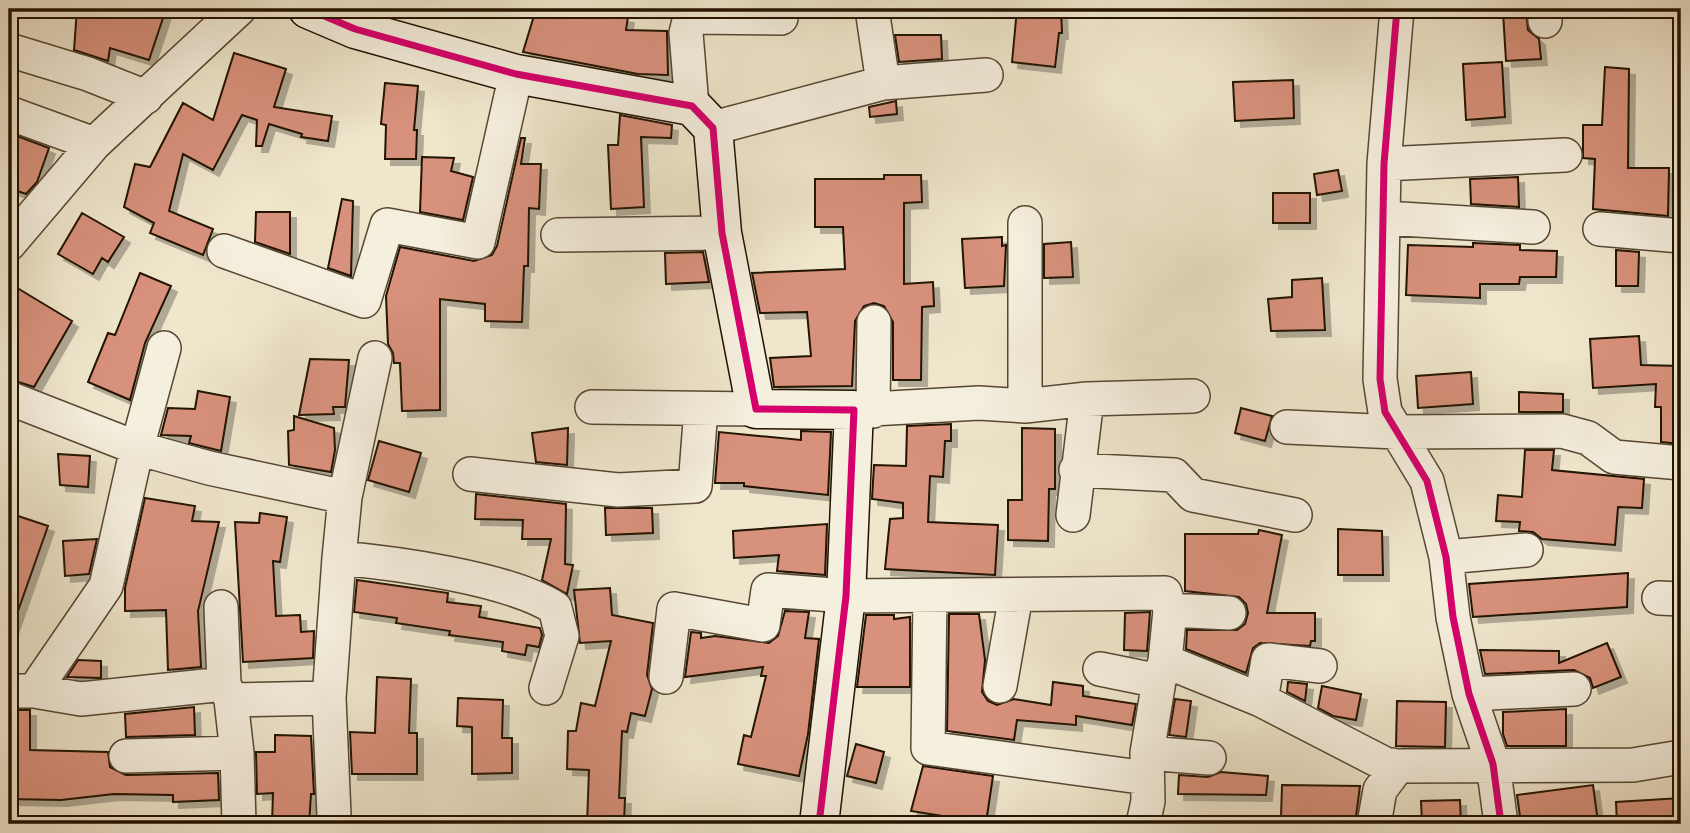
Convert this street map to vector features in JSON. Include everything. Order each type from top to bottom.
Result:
[{"type":"street","points":[[9,244],[94,144],[239,9]]},
{"type":"street","points":[[308,9],[355,29],[516,74],[702,117],[883,83],[986,75]]},
{"type":"street","points":[[756,409],[686,33],[690,17],[781,18],[780,9]]},
{"type":"street","points":[[872,9],[883,83]]},
{"type":"street","points":[[1397,9],[1384,164],[1380,379],[1385,412],[1427,481],[1446,557],[1453,617],[1469,694],[1493,764],[1501,824]]},
{"type":"street","points":[[9,50],[88,74],[146,97]]},
{"type":"street","points":[[225,251],[364,301],[387,225],[478,242],[516,74]]},
{"type":"street","points":[[9,113],[94,144]]},
{"type":"street","points":[[1384,164],[1565,155]]},
{"type":"street","points":[[1384,218],[1533,227]]},
{"type":"street","points":[[1025,223],[1025,406]]},
{"type":"street","points":[[1600,229],[1681,236]]},
{"type":"street","points":[[558,235],[722,233]]},
{"type":"street","points":[[819,824],[874,322]]},
{"type":"street","points":[[22,691],[106,586],[137,448],[164,348]]},
{"type":"street","points":[[334,815],[329,698],[339,558],[345,497],[375,358]]},
{"type":"street","points":[[592,407],[864,411],[979,403],[1025,406],[1087,399],[1193,396]]},
{"type":"street","points":[[9,398],[137,448],[209,468],[345,497]]},
{"type":"street","points":[[1073,515],[1076,470],[1087,399]]},
{"type":"street","points":[[470,474],[618,490],[695,486],[701,409]]},
{"type":"street","points":[[1287,427],[1396,432],[1562,431],[1588,438],[1615,457],[1681,463]]},
{"type":"street","points":[[1076,470],[1174,475],[1193,495],[1295,514]]},
{"type":"street","points":[[1446,557],[1526,551]]},
{"type":"street","points":[[339,558],[470,578],[543,600],[555,608],[562,636],[547,688]]},
{"type":"street","points":[[666,677],[674,609],[763,625],[768,590],[846,596],[1166,593],[1170,610],[1147,765],[1148,801],[1143,824]]},
{"type":"street","points":[[1000,686],[1016,595]]},
{"type":"street","points":[[930,596],[928,748],[1147,765],[1209,758]]},
{"type":"street","points":[[221,607],[228,692],[237,753],[239,824]]},
{"type":"street","points":[[1170,610],[1229,613]]},
{"type":"street","points":[[1261,700],[1268,660],[1320,666]]},
{"type":"street","points":[[1100,669],[1162,671],[1261,700],[1385,764],[1398,766],[1633,765],[1681,757]]},
{"type":"street","points":[[1469,694],[1574,689]]},
{"type":"street","points":[[22,691],[81,699],[228,692],[329,698]]},
{"type":"street","points":[[126,756],[237,753]]},
{"type":"street","points":[[1374,824],[1380,790],[1398,766]]},
{"type":"building","points":[[77,9],[166,9],[149,60],[110,48],[108,61],[74,50]]},
{"type":"building","points":[[536,9],[578,9],[628,17],[626,30],[667,31],[668,75],[638,74],[523,52]]},
{"type":"building","points":[[1017,9],[1061,9],[1062,33],[1059,33],[1055,67],[1012,62]]},
{"type":"building","points":[[1526,11],[1528,30],[1539,39],[1541,59],[1506,61],[1503,12]]},
{"type":"building","points":[[895,35],[941,35],[942,59],[899,62]]},
{"type":"building","points":[[234,53],[286,69],[274,107],[332,116],[328,141],[301,137],[302,134],[269,124],[262,146],[256,146],[257,120],[242,115],[213,170],[183,154],[169,211],[213,229],[203,255],[150,233],[154,223],[124,207],[135,164],[150,167],[183,103],[213,120]]},
{"type":"building","points":[[1502,62],[1505,117],[1466,120],[1463,64]]},
{"type":"building","points":[[1605,67],[1629,69],[1628,168],[1669,168],[1668,216],[1593,209],[1595,159],[1583,158],[1583,125],[1602,125]]},
{"type":"building","points":[[1293,80],[1294,118],[1235,121],[1233,82]]},
{"type":"building","points":[[385,83],[418,86],[414,130],[417,130],[416,159],[385,159],[386,125],[381,124]]},
{"type":"building","points":[[896,101],[897,114],[870,117],[869,107]]},
{"type":"building","points":[[620,115],[672,125],[671,138],[641,137],[644,207],[611,209],[608,145],[618,145]]},
{"type":"building","points":[[9,133],[49,148],[37,182],[26,194],[9,188]]},
{"type":"building","points":[[521,138],[525,138],[521,164],[541,164],[539,209],[529,208],[528,266],[524,266],[522,322],[485,321],[485,304],[440,299],[440,410],[402,411],[400,363],[394,363],[388,344],[386,296],[400,247],[474,261],[492,255],[497,246]]},
{"type":"building","points":[[422,157],[454,158],[451,171],[473,177],[463,220],[420,212]]},
{"type":"building","points":[[1338,170],[1342,191],[1317,195],[1314,174]]},
{"type":"building","points":[[884,175],[921,175],[922,202],[904,203],[904,284],[933,282],[934,306],[922,307],[921,380],[893,380],[893,322],[884,306],[874,303],[864,306],[855,321],[852,386],[774,387],[770,358],[811,356],[807,312],[760,313],[752,273],[845,269],[843,227],[815,227],[815,179],[884,179]]},
{"type":"building","points":[[1518,177],[1519,207],[1471,204],[1470,179]]},
{"type":"building","points":[[1273,193],[1310,193],[1310,223],[1273,223]]},
{"type":"building","points":[[342,199],[353,201],[351,276],[328,268]]},
{"type":"building","points":[[256,212],[290,212],[290,254],[255,242]]},
{"type":"building","points":[[82,213],[124,237],[108,262],[102,258],[93,274],[58,254]]},
{"type":"building","points":[[1002,237],[1002,246],[1006,245],[1004,286],[965,288],[962,239]]},
{"type":"building","points":[[1071,242],[1073,277],[1044,278],[1044,244]]},
{"type":"building","points":[[1473,243],[1520,245],[1520,250],[1557,251],[1556,277],[1520,277],[1519,284],[1480,284],[1480,298],[1406,295],[1408,245],[1473,247]]},
{"type":"building","points":[[1616,250],[1639,252],[1638,286],[1616,286]]},
{"type":"building","points":[[703,252],[709,282],[666,284],[665,253]]},
{"type":"building","points":[[140,273],[171,286],[145,343],[130,400],[88,382],[108,333],[115,335]]},
{"type":"building","points":[[1322,278],[1325,330],[1271,331],[1268,299],[1292,297],[1292,280]]},
{"type":"building","points":[[9,283],[72,321],[34,387],[9,379]]},
{"type":"building","points":[[1639,336],[1641,365],[1681,366],[1681,444],[1661,442],[1661,407],[1655,407],[1656,384],[1593,388],[1590,339]]},
{"type":"building","points":[[310,359],[349,360],[345,407],[333,407],[334,414],[299,415]]},
{"type":"building","points":[[1471,372],[1473,404],[1418,408],[1416,376]]},
{"type":"building","points":[[198,391],[230,397],[221,451],[189,443],[191,436],[161,435],[168,408],[195,409]]},
{"type":"building","points":[[1519,392],[1563,394],[1563,412],[1519,412]]},
{"type":"building","points":[[1241,408],[1272,416],[1265,441],[1235,433]]},
{"type":"building","points":[[294,416],[334,428],[335,450],[331,472],[289,465],[288,431],[294,430]]},
{"type":"building","points":[[951,424],[951,441],[945,441],[943,477],[930,476],[928,522],[998,525],[995,575],[885,569],[890,519],[903,518],[903,503],[872,499],[874,465],[906,466],[907,426]]},
{"type":"building","points":[[568,428],[567,465],[536,462],[532,433]]},
{"type":"building","points":[[1022,428],[1055,429],[1055,489],[1049,489],[1048,541],[1008,540],[1008,500],[1022,500]]},
{"type":"building","points":[[801,431],[831,432],[828,495],[744,486],[744,483],[715,483],[719,432],[801,440]]},
{"type":"building","points":[[379,441],[421,453],[409,492],[368,480]]},
{"type":"building","points":[[1525,450],[1554,450],[1552,470],[1644,479],[1642,508],[1618,507],[1615,545],[1542,539],[1533,532],[1519,531],[1520,522],[1496,521],[1498,495],[1522,497]]},
{"type":"building","points":[[58,454],[90,456],[88,487],[60,485]]},
{"type":"building","points":[[476,494],[566,504],[565,564],[573,565],[567,594],[542,580],[551,539],[522,539],[523,520],[475,519]]},
{"type":"building","points":[[145,498],[195,506],[192,521],[219,522],[198,611],[201,667],[168,670],[166,610],[125,611],[125,588]]},
{"type":"building","points":[[605,508],[652,508],[653,533],[606,535]]},
{"type":"building","points":[[9,513],[48,526],[12,628],[9,628]]},
{"type":"building","points":[[260,513],[287,517],[280,562],[273,561],[276,616],[300,615],[301,632],[314,631],[313,658],[243,662],[235,522],[259,523]]},
{"type":"building","points":[[827,524],[825,575],[777,571],[779,555],[734,558],[733,531]]},
{"type":"building","points":[[1338,529],[1382,531],[1383,575],[1338,575]]},
{"type":"building","points":[[1259,530],[1282,535],[1267,613],[1315,613],[1315,641],[1311,641],[1310,646],[1260,643],[1253,648],[1246,673],[1186,649],[1187,630],[1237,630],[1245,624],[1248,613],[1246,604],[1239,597],[1185,591],[1185,534],[1258,534]]},
{"type":"building","points":[[97,539],[89,574],[65,576],[63,541]]},
{"type":"building","points":[[1628,573],[1627,607],[1473,617],[1469,584]]},
{"type":"building","points":[[357,580],[448,593],[447,602],[481,606],[479,617],[540,628],[542,635],[539,647],[527,645],[525,655],[502,651],[503,642],[449,635],[450,631],[396,623],[397,618],[354,612]]},
{"type":"building","points":[[610,588],[612,615],[653,623],[647,675],[652,689],[645,716],[631,713],[627,732],[622,731],[619,798],[625,798],[624,824],[587,824],[589,770],[567,769],[568,731],[576,731],[581,703],[595,706],[611,641],[580,643],[574,590]]},
{"type":"building","points":[[785,611],[809,612],[805,638],[819,639],[808,734],[799,776],[738,764],[744,735],[751,737],[766,676],[761,676],[763,667],[685,677],[691,632],[701,633],[701,638],[715,636],[769,643],[778,636]]},
{"type":"building","points":[[1150,612],[1147,651],[1124,650],[1125,613]]},
{"type":"building","points":[[949,614],[979,614],[985,660],[982,692],[988,701],[997,705],[1014,699],[1051,705],[1053,682],[1083,686],[1083,696],[1136,704],[1132,725],[1076,716],[1076,725],[1017,720],[1014,740],[947,731]]},
{"type":"building","points":[[866,615],[894,615],[894,619],[910,617],[910,687],[857,687]]},
{"type":"building","points":[[1607,643],[1621,677],[1593,688],[1590,678],[1574,670],[1485,674],[1480,650],[1559,651],[1559,663]]},
{"type":"building","points":[[78,660],[101,661],[101,678],[67,677]]},
{"type":"building","points":[[377,677],[411,679],[409,733],[417,733],[417,774],[352,774],[350,732],[375,733]]},
{"type":"building","points":[[1288,682],[1307,684],[1305,701],[1287,692]]},
{"type":"building","points":[[1322,686],[1361,694],[1356,720],[1333,716],[1318,708]]},
{"type":"building","points":[[458,698],[503,700],[502,738],[512,738],[512,773],[472,774],[472,727],[457,726]]},
{"type":"building","points":[[1175,699],[1191,701],[1186,737],[1169,735]]},
{"type":"building","points":[[1397,701],[1446,702],[1445,747],[1396,746]]},
{"type":"building","points":[[194,707],[195,735],[126,737],[125,714]]},
{"type":"building","points":[[1566,709],[1566,746],[1507,746],[1503,734],[1503,712]]},
{"type":"building","points":[[9,710],[30,710],[30,750],[108,752],[110,767],[126,775],[218,773],[219,800],[173,802],[173,795],[114,794],[61,800],[9,799]]},
{"type":"building","points":[[275,735],[311,736],[314,794],[311,794],[309,824],[272,824],[273,793],[257,794],[256,752],[275,752]]},
{"type":"building","points":[[856,744],[884,752],[876,783],[847,776]]},
{"type":"building","points":[[923,766],[993,776],[986,823],[911,811]]},
{"type":"building","points":[[1221,772],[1268,776],[1266,795],[1178,794],[1179,775],[1208,777]]},
{"type":"building","points":[[1282,785],[1360,786],[1355,824],[1281,817]]},
{"type":"building","points":[[1593,785],[1598,822],[1521,824],[1517,795]]},
{"type":"building","points":[[1681,798],[1681,824],[1617,824],[1616,802]]},
{"type":"building","points":[[1460,800],[1461,824],[1422,824],[1421,801]]},
{"type":"cycle path","points":[[308,9],[355,29],[516,74],[692,106],[713,128],[722,233],[756,409],[854,410],[846,596],[819,824]]},
{"type":"cycle path","points":[[1397,9],[1384,164],[1380,379],[1385,412],[1427,481],[1446,557],[1453,617],[1469,694],[1493,764],[1501,824]]}]
